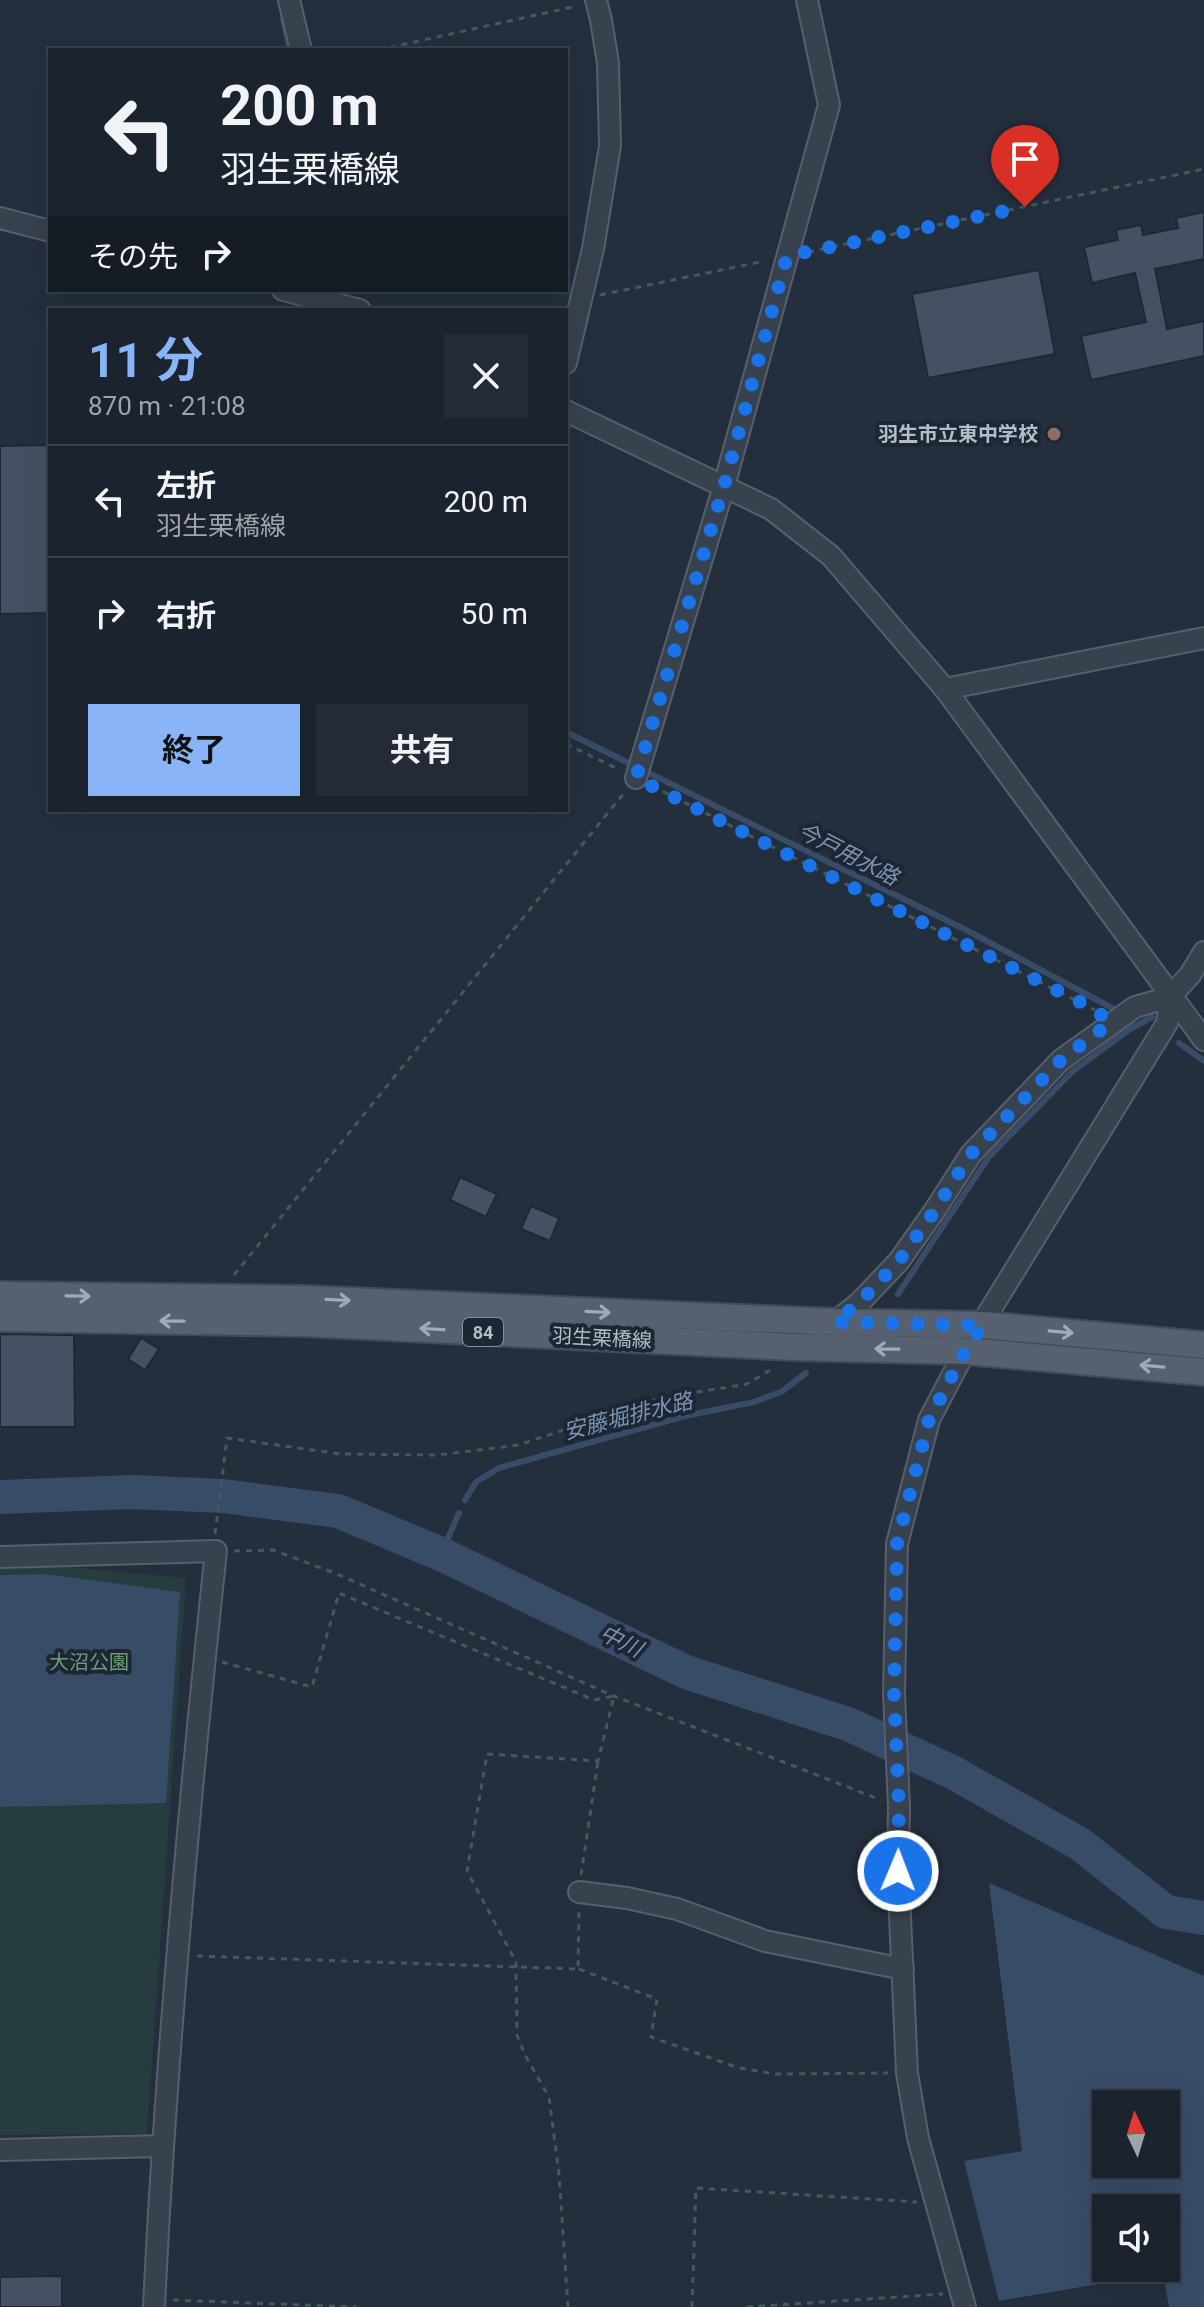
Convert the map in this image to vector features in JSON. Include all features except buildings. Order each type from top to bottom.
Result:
[{"type":"main road","name":"羽生栗橋線","points":[[0,1295],[321,1299],[835,1322],[983,1325],[1204,1345]]},
{"type":"main road","name":"羽生栗橋線","points":[[0,1318],[305,1323],[794,1347],[965,1351],[1204,1372]]},
{"type":"street","points":[[289,0],[301,48]]},
{"type":"street","points":[[636,778],[724,486],[829,105],[807,0]]},
{"type":"street","points":[[568,354],[593,249],[610,146],[608,63],[596,1]]},
{"type":"street","points":[[0,218],[48,230]]},
{"type":"street","points":[[291,292],[352,308]]},
{"type":"street","points":[[568,412],[771,509],[831,556],[945,689],[1204,1040]]},
{"type":"street","points":[[945,689],[1204,638]]},
{"type":"street","points":[[835,1322],[859,1303],[899,1261],[971,1154],[1061,1060],[1135,1007],[1170,997],[1190,975],[1204,952]]},
{"type":"street","points":[[963,2300],[918,2138],[907,2073],[894,1694],[897,1544],[929,1420],[965,1351],[1167,1023],[1170,997]]},
{"type":"street","points":[[0,1557],[216,1551],[177,1955],[154,2303]]},
{"type":"street","points":[[579,1892],[677,1909],[765,1941],[903,1969]]},
{"type":"street","points":[[0,2150],[162,2146]]},
{"type":"path","points":[[387,48],[596,1]]},
{"type":"path","points":[[581,299],[1204,169]]},
{"type":"path","points":[[568,745],[1096,1010],[1110,1023]]},
{"type":"path","points":[[216,1298],[636,778]]},
{"type":"path","points":[[794,1347],[768,1373],[747,1384],[661,1398],[518,1445],[438,1455],[341,1454],[227,1438],[215,1535],[216,1551],[273,1550],[337,1574],[614,1696],[899,1807]]},
{"type":"path","points":[[205,1656],[312,1687],[339,1593],[594,1700],[614,1696]]},
{"type":"path","points":[[578,1969],[579,1892],[598,1761],[614,1696]]},
{"type":"path","points":[[568,2307],[559,2174],[549,2097],[517,2035],[516,1962],[467,1871],[487,1754],[598,1761]]},
{"type":"path","points":[[177,1955],[578,1969],[657,1999],[651,2037],[739,2068],[776,2074],[907,2073]]},
{"type":"path","points":[[692,2307],[696,2188],[937,2203]]},
{"type":"path","points":[[747,2307],[963,2300]]},
{"type":"path","points":[[154,2303],[357,2307]]},
{"type":"green space","name":"大沼公園","points":[[48,1565],[186,1578],[147,2134],[0,2135],[0,1566]]},
{"type":"water","points":[[45,1574],[180,1592],[166,1803],[0,1807],[0,1575]]},
{"type":"water","points":[[989,1883],[1204,1976],[1204,2307],[1169,2307],[1165,2282],[1180,2282],[1180,2194],[1092,2194],[1092,2282],[1110,2282],[999,2301],[964,2161],[1022,2151]]},
{"type":"waterway","name":"今戸用水路","points":[[283,19],[290,48]]},
{"type":"waterway","name":"今戸用水路","points":[[568,733],[968,931],[1114,1009],[1130,1029]]},
{"type":"waterway","name":"安藤堀排水路","points":[[898,1294],[988,1158],[1073,1071],[1130,1029],[1152,1017]]},
{"type":"waterway","name":"今戸用水路","points":[[1179,1043],[1204,1061]]},
{"type":"waterway","name":"安藤堀排水路","points":[[465,1500],[476,1482],[499,1468],[685,1416],[754,1402],[781,1392],[806,1373]]},
{"type":"waterway","name":"中川","points":[[0,1497],[132,1492],[223,1496],[338,1511],[441,1554],[686,1672],[848,1724],[954,1773],[1080,1844],[1166,1912],[1204,1918]]},
{"type":"waterway","name":"安藤堀排水路","points":[[441,1554],[459,1513]]},
{"type":"place","name":"羽生市立東中学校","points":[[1054,434]]},
{"type":"route","points":[[898,1871],[899,1807],[894,1694],[897,1544],[929,1420],[965,1351],[983,1325],[835,1322],[859,1303],[899,1261],[971,1154],[1061,1060],[1110,1023],[1096,1010],[636,778],[724,486],[787,256],[1025,207]]}]
